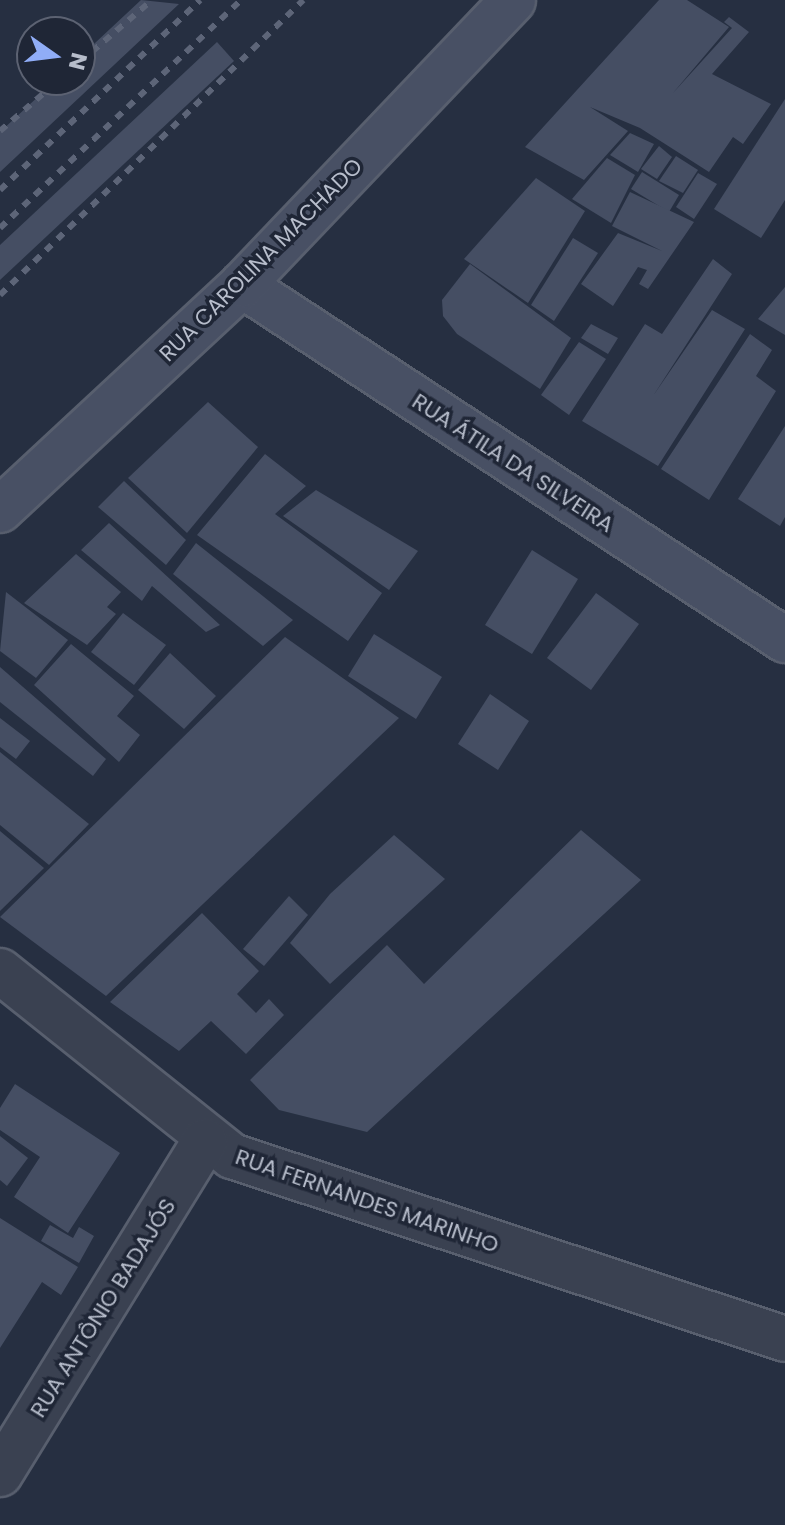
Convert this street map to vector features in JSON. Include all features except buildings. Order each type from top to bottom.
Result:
[{"type":"main road","name":"RUA CAROLINA MACHADO","points":[[0,510],[242,285],[513,0]]},
{"type":"main road","name":"RUA ÁTILA DA SILVEIRA","points":[[242,285],[785,640]]},
{"type":"street","name":"RUA FERNANDES MARINHO","points":[[0,971],[205,1141],[265,1171],[785,1339]]},
{"type":"street","name":"RUA ANTÔNIO BADAJÓS","points":[[0,1474],[205,1141]]},
{"type":"railway","points":[[96,48],[152,0]]},
{"type":"railway","points":[[0,190],[200,0]]},
{"type":"railway","points":[[0,228],[241,0]]},
{"type":"railway","points":[[0,295],[303,0]]},
{"type":"railway","points":[[0,131],[40,96]]}]
